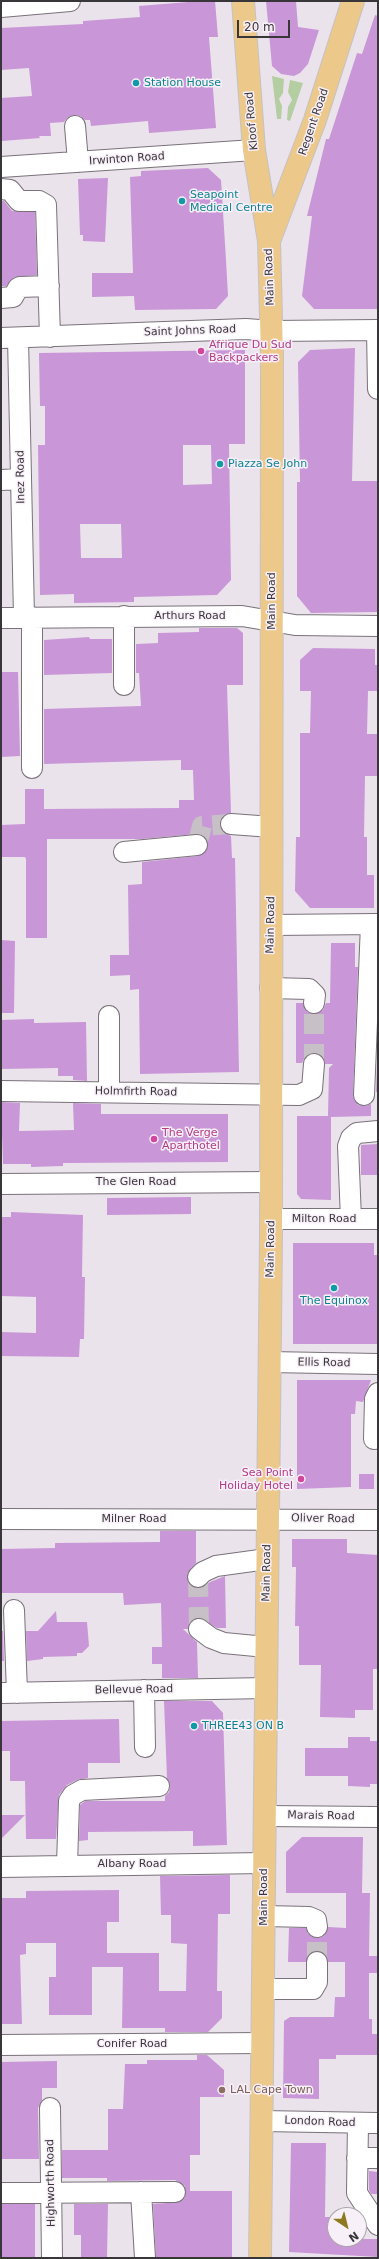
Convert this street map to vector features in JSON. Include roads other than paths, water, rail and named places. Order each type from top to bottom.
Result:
[{"type":"main road","name":"Kloof Road","points":[[243,1],[254,150],[269,240]]},
{"type":"main road","name":"Regent Road","points":[[269,240],[315,120],[353,1]]},
{"type":"main road","name":"Main Road","points":[[260,2258],[271,1219],[270,988],[272,827],[272,331],[269,240]]},
{"type":"street","points":[[1,7],[70,1]]},
{"type":"street","points":[[75,126],[78,162]]},
{"type":"street","name":"Irwinton Road","points":[[1,167],[254,150]]},
{"type":"street","points":[[1,188],[10,190],[19,201],[39,201],[46,205],[50,337]]},
{"type":"street","points":[[1,298],[12,297],[20,287],[49,286]]},
{"type":"street","name":"Saint Johns Road","points":[[9,338],[246,329],[272,331],[378,330]]},
{"type":"street","points":[[378,330],[378,389]]},
{"type":"street","name":"Inez Road","points":[[9,338],[21,479],[28,617],[32,768]]},
{"type":"street","points":[[1,480],[21,479]]},
{"type":"street","points":[[124,616],[124,686]]},
{"type":"street","name":"Arthurs Road","points":[[1,618],[242,616],[295,625],[378,626]]},
{"type":"street","points":[[231,824],[272,827]]},
{"type":"street","points":[[124,852],[198,845]]},
{"type":"street","points":[[271,925],[374,924],[364,1095]]},
{"type":"street","points":[[270,988],[309,989],[315,996],[314,1003]]},
{"type":"street","points":[[109,1016],[109,1092]]},
{"type":"street","name":"Holmfirth Road","points":[[1,1091],[271,1093],[299,1095],[309,1092],[312,1089],[314,1082],[314,1064]]},
{"type":"street","points":[[351,1219],[348,1146],[351,1138],[357,1133],[378,1131]]},
{"type":"street","name":"The Glen Road","points":[[1,1184],[271,1182]]},
{"type":"street","name":"Milton Road","points":[[271,1219],[378,1219]]},
{"type":"street","name":"Ellis Road","points":[[269,1362],[378,1364]]},
{"type":"street","points":[[374,1439],[375,1399],[378,1393]]},
{"type":"street","name":"Milner Road","points":[[1,1519],[268,1518]]},
{"type":"street","name":"Oliver Road","points":[[268,1518],[378,1520]]},
{"type":"street","points":[[198,1577],[216,1566],[267,1559]]},
{"type":"street","points":[[9,1693],[14,1610]]},
{"type":"street","points":[[199,1629],[210,1638],[224,1643],[266,1647]]},
{"type":"street","name":"Bellevue Road","points":[[9,1693],[266,1688]]},
{"type":"street","points":[[144,1690],[145,1747]]},
{"type":"street","points":[[68,1865],[69,1801],[73,1795],[82,1790],[159,1786]]},
{"type":"street","name":"Marais Road","points":[[265,1816],[378,1817]]},
{"type":"street","name":"Albany Road","points":[[1,1867],[68,1865],[264,1864]]},
{"type":"street","points":[[264,1916],[309,1917],[316,1920],[317,1927]]},
{"type":"street","points":[[263,1989],[313,1989],[317,1982],[317,1962]]},
{"type":"street","name":"Conifer Road","points":[[1,2045],[262,2043]]},
{"type":"street","name":"Highworth Road","points":[[50,2108],[52,2258]]},
{"type":"street","name":"London Road","points":[[262,2121],[378,2123]]},
{"type":"street","points":[[358,2123],[357,2196],[378,2225]]},
{"type":"street","points":[[357,2158],[378,2158]]},
{"type":"street","points":[[141,2192],[145,2258]]},
{"type":"street","points":[[1,2193],[175,2192]]},
{"type":"tunnel","points":[[197,845],[202,826],[231,824]]},
{"type":"tunnel","points":[[314,1003],[314,1064]]},
{"type":"tunnel","points":[[198,1577],[199,1629]]},
{"type":"tunnel","points":[[317,1927],[317,1962]]},
{"type":"place","name":"Station House","points":[[136,83]]},
{"type":"place","name":"Seapoint Medical Centre","points":[[182,201]]},
{"type":"place","name":"Afrique Du Sud Backpackers","points":[[201,351]]},
{"type":"place","name":"Piazza Se John","points":[[220,464]]},
{"type":"place","name":"The Verge Aparthotel","points":[[154,1139]]},
{"type":"place","name":"The Equinox","points":[[334,1288]]},
{"type":"place","name":"Sea Point Holiday Hotel","points":[[301,1479]]},
{"type":"place","name":"THREE43 ON B","points":[[194,1726]]},
{"type":"place","name":"LAL Cape Town","points":[[222,2090]]}]
